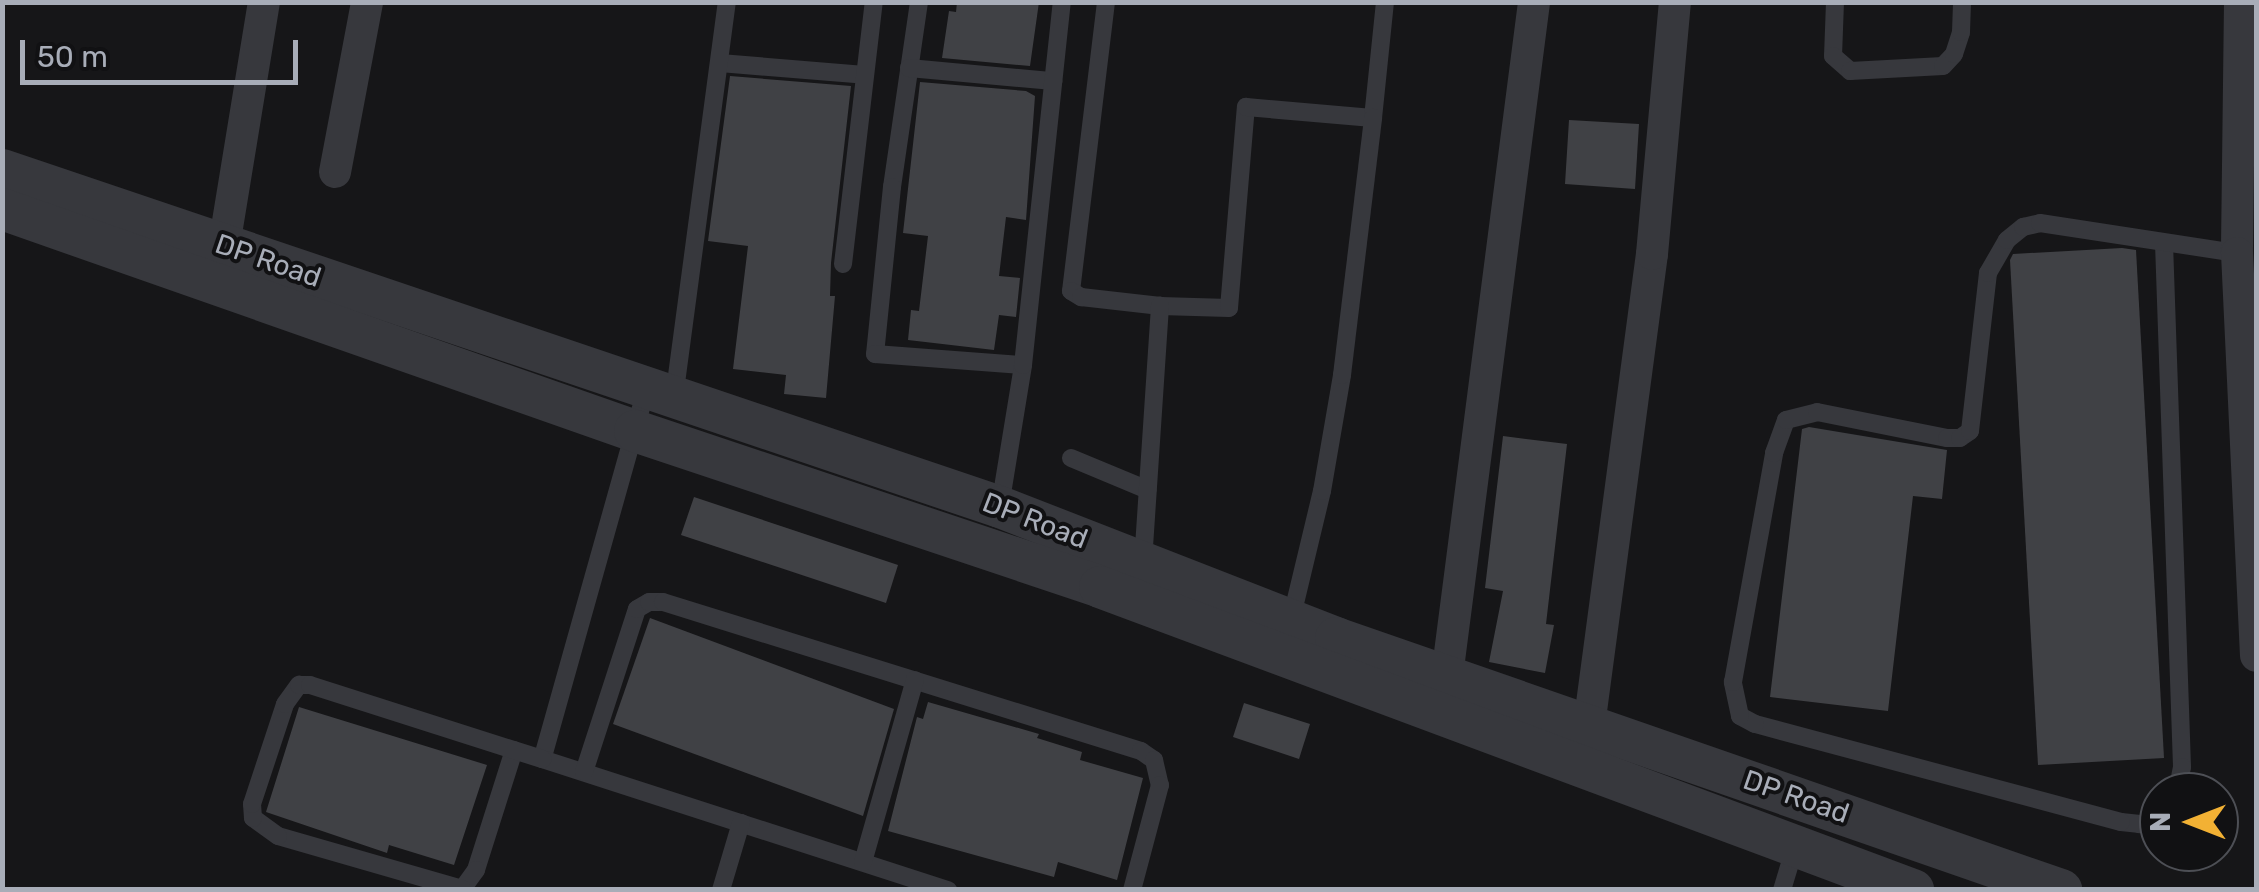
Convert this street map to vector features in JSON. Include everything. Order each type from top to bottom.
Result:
[{"type":"street","points":[[224,246],[264,2]]},
{"type":"street","points":[[335,172],[367,2]]},
{"type":"street","points":[[1447,676],[1534,2]]},
{"type":"street","points":[[1590,726],[1652,254],[1675,2]]},
{"type":"street","points":[[2240,2],[2237,253],[2248,294],[2256,656]]},
{"type":"street","name":"DP Road","points":[[2,170],[1000,507],[1291,620],[2061,890]]},
{"type":"street","name":"DP Road","points":[[2,209],[635,431],[1100,587],[1913,890]]},
{"type":"lane","points":[[542,759],[635,431],[660,394],[720,62],[727,2]]},
{"type":"lane","points":[[843,264],[874,2]]},
{"type":"lane","points":[[919,2],[875,354],[1023,365]]},
{"type":"lane","points":[[1000,507],[1023,365],[1062,2]]},
{"type":"lane","points":[[1106,2],[1070,292],[1081,297],[1160,306],[1230,308],[1246,107],[1374,118]]},
{"type":"lane","points":[[1291,620],[1322,491],[1342,375],[1385,2]]},
{"type":"lane","points":[[1835,2],[1833,56],[1850,71],[1943,66],[1954,54],[1961,32],[1962,2]]},
{"type":"lane","points":[[720,62],[865,76]]},
{"type":"lane","points":[[909,68],[1053,81]]},
{"type":"lane","points":[[2139,821],[2121,822],[1755,724],[1740,716],[1733,682],[1774,453],[1786,420],[1817,412],[1960,438],[1970,431],[1975,418],[1988,272],[2007,240],[2024,227],[2040,223],[2237,253]]},
{"type":"lane","points":[[2164,243],[2181,772]]},
{"type":"lane","points":[[1142,562],[1160,306]]},
{"type":"lane","points":[[1070,458],[1148,490]]},
{"type":"lane","points":[[584,772],[636,609],[649,602],[663,602],[1141,751],[1154,760],[1160,786],[1132,890]]},
{"type":"lane","points":[[863,862],[915,680]]},
{"type":"lane","points":[[514,750],[476,870],[462,889],[278,836],[253,818],[252,804],[284,704],[299,685],[514,750],[584,772],[948,890]]},
{"type":"lane","points":[[1782,890],[1809,802]]},
{"type":"lane","points":[[720,890],[741,823]]},
{"type":"building","points":[[957,2],[1039,2],[1030,66],[942,58],[949,11],[956,12]]},
{"type":"building","points":[[730,76],[851,86],[831,263],[830,296],[835,296],[826,398],[784,394],[786,375],[733,369],[748,246],[708,241]]},
{"type":"building","points":[[920,82],[1026,91],[1035,96],[1026,220],[1006,217],[999,276],[1020,278],[1016,317],[999,315],[994,350],[908,340],[911,310],[919,311],[928,236],[903,233]]},
{"type":"building","points":[[1569,120],[1639,124],[1635,189],[1565,184]]},
{"type":"building","points":[[2136,250],[2164,758],[2038,765],[2010,260],[2013,254]]},
{"type":"building","points":[[1802,429],[1947,450],[1942,499],[1913,496],[1888,711],[1770,697]]},
{"type":"building","points":[[1503,436],[1567,444],[1546,624],[1554,625],[1545,673],[1489,662],[1503,591],[1485,588]]},
{"type":"building","points":[[694,497],[898,565],[886,603],[681,535]]},
{"type":"building","points":[[650,618],[894,709],[863,816],[613,724]]},
{"type":"building","points":[[928,702],[1039,734],[1037,738],[1082,752],[1080,760],[1143,778],[1117,880],[1058,862],[1054,877],[888,831],[917,717],[923,719]]},
{"type":"building","points":[[1244,703],[1310,724],[1299,759],[1233,737]]},
{"type":"building","points":[[299,707],[487,765],[454,865],[389,845],[387,853],[266,812]]}]
